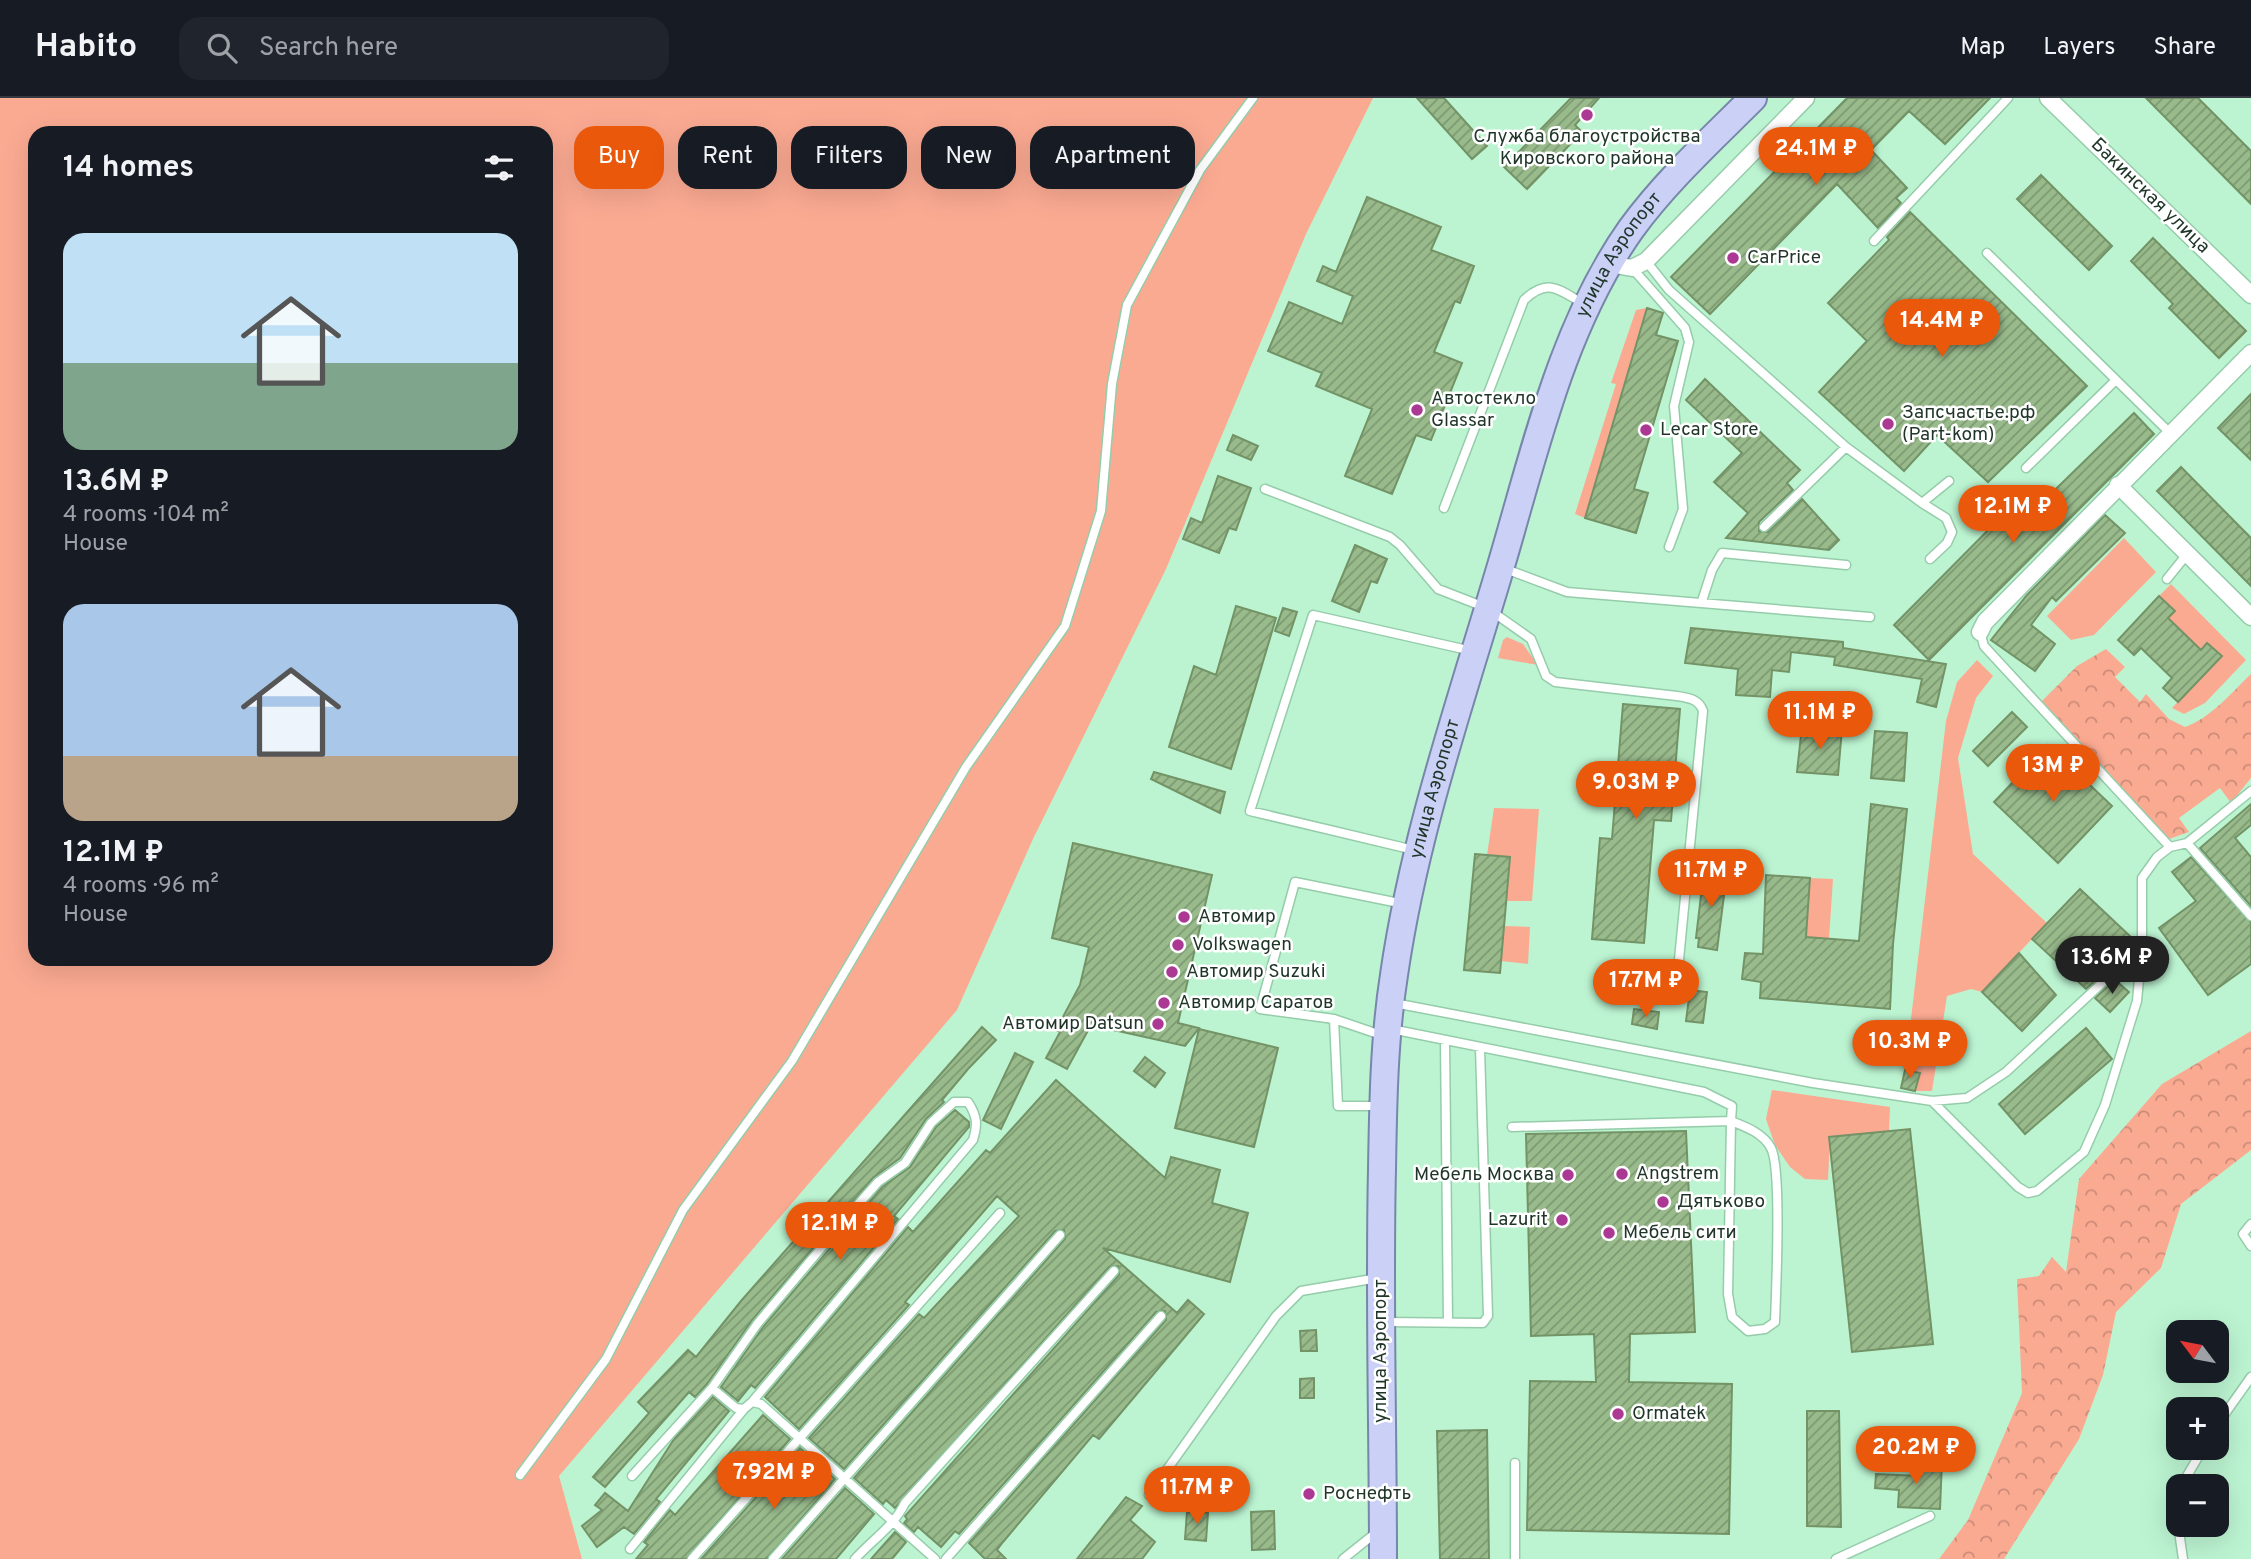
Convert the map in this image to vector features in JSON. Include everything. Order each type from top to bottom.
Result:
[{"type":"main road","name":"улица Аэропорт","points":[[1382,1559],[1383,1106],[1389,1022],[1416,850],[1562,367],[1587,305],[1629,264],[1658,195],[1752,98]]},
{"type":"street","points":[[1629,264],[1806,98]]},
{"type":"street","name":"Бакинская улица","points":[[2049,98],[2251,295]]},
{"type":"street","points":[[1980,632],[1985,622],[2118,485],[2251,353]]},
{"type":"street","points":[[2118,485],[2251,617]]},
{"type":"lane","points":[[520,1475],[606,1360],[683,1210],[792,1061],[966,767],[1065,626],[1101,510],[1112,384],[1127,305],[1200,170],[1253,98]]},
{"type":"lane","points":[[1874,241],[2008,98]]},
{"type":"lane","points":[[1987,253],[2170,433]]},
{"type":"lane","points":[[1629,264],[1669,290],[1846,447],[1946,518],[1952,532],[1948,543],[1930,559]]},
{"type":"lane","points":[[1629,264],[1685,328],[1689,342],[1674,406],[1683,509],[1669,547]]},
{"type":"lane","points":[[1444,508],[1524,300],[1536,288],[1552,286],[1587,305]]},
{"type":"lane","points":[[2026,468],[2116,380]]},
{"type":"lane","points":[[1764,527],[1846,447]]},
{"type":"lane","points":[[1922,503],[1949,481]]},
{"type":"lane","points":[[1265,489],[1390,537],[1438,589],[1487,608],[1531,639],[1546,676],[1555,682],[1684,697],[1700,704],[1703,711],[1678,970],[1686,976]]},
{"type":"lane","points":[[1702,601],[1712,570],[1722,553],[1846,565]]},
{"type":"lane","points":[[2167,579],[2188,553]]},
{"type":"lane","points":[[1501,567],[1567,592],[1702,601],[1870,617]]},
{"type":"lane","points":[[1416,850],[1250,811],[1312,615],[1475,652]]},
{"type":"lane","points":[[1980,632],[1984,646],[2169,847]]},
{"type":"lane","points":[[1932,1101],[2018,1187],[2028,1193],[2037,1191],[2084,1152],[2105,1105],[2137,1001],[2142,946],[2142,878],[2157,857],[2169,847],[2187,843],[2251,791]]},
{"type":"lane","points":[[2187,843],[2251,916]]},
{"type":"lane","points":[[1406,904],[1295,882],[1260,1009],[1334,1019],[1389,1022],[1932,1101],[1967,1097],[2006,1072],[2142,946]]},
{"type":"lane","points":[[1334,1019],[1338,1106],[1383,1106]]},
{"type":"lane","points":[[1389,1022],[1445,1041],[1704,1092],[1732,1106],[1731,1121],[1728,1294],[1732,1317],[1748,1331],[1765,1329],[1775,1322],[1776,1206],[1772,1149],[1755,1131],[1731,1121],[1512,1127]]},
{"type":"lane","points":[[1445,1041],[1448,1322]]},
{"type":"lane","points":[[1382,1322],[1483,1323],[1488,1316],[1479,1048]]},
{"type":"lane","points":[[629,1549],[744,1409],[973,1140],[977,1126],[976,1113],[968,1102],[954,1102],[932,1124],[905,1163],[877,1182],[758,1323],[712,1388],[632,1476]]},
{"type":"lane","points":[[692,1559],[1000,1213]]},
{"type":"lane","points":[[2251,1224],[2243,1234],[2251,1246]]},
{"type":"lane","points":[[773,1559],[1060,1236]]},
{"type":"lane","points":[[855,1559],[876,1536],[896,1522],[905,1503],[1114,1271]]},
{"type":"lane","points":[[1149,1495],[1276,1316],[1301,1291],[1381,1278]]},
{"type":"lane","points":[[946,1559],[1161,1316]]},
{"type":"lane","points":[[2229,1408],[2251,1377]]},
{"type":"lane","points":[[712,1388],[736,1408],[744,1409]]},
{"type":"lane","points":[[752,1402],[761,1405],[800,1438],[935,1559]]},
{"type":"lane","points":[[1515,1463],[1515,1559]]},
{"type":"lane","points":[[1836,1559],[1930,1516]]},
{"type":"lane","points":[[1343,1559],[1382,1527]]},
{"type":"lane","points":[[2180,1537],[2183,1559]]},
{"type":"green space","points":[[0,98],[1373,98],[1306,234],[1166,569],[1033,839],[957,1010],[559,1476],[582,1559],[0,1559]]},
{"type":"green space","points":[[1647,308],[1585,518],[1575,514],[1616,384],[1611,383],[1636,310]]},
{"type":"green space","points":[[2124,538],[2156,572],[2094,635],[2071,640],[2047,616]]},
{"type":"green space","points":[[2171,584],[2246,660],[2205,703],[2184,714],[2172,708],[2221,656],[2207,643],[2201,650],[2168,618],[2175,611],[2159,596]]},
{"type":"green space","points":[[1507,637],[1523,644],[1538,665],[1498,658],[1503,640]]},
{"type":"green space","points":[[2106,649],[2125,667],[2115,677],[2140,702],[2146,694],[2169,719],[2185,727],[2212,711],[2251,674],[2251,778],[2231,803],[2220,788],[2179,818],[2189,832],[2169,839],[2042,701],[2077,666]]},
{"type":"green space","points":[[1977,660],[1993,676],[1976,698],[1958,758],[1973,854],[2047,923],[1982,992],[1971,989],[1947,996],[1932,1091],[1915,1091],[1920,1073],[1905,1070],[1946,721],[1957,682]]},
{"type":"green space","points":[[1494,808],[1539,809],[1532,901],[1506,901],[1510,857],[1487,855]]},
{"type":"green space","points":[[1810,878],[1833,879],[1829,939],[1806,937]]},
{"type":"green space","points":[[1504,926],[1530,927],[1528,964],[1501,961]]},
{"type":"green space","points":[[2251,1031],[2251,1150],[2181,1204],[2161,1268],[2116,1312],[2103,1375],[2079,1439],[2004,1559],[1939,1559],[1968,1520],[2022,1393],[2017,1279],[2039,1276],[2052,1257],[2066,1272],[2079,1179],[2162,1084]]},
{"type":"green space","points":[[1772,1090],[1890,1107],[1889,1131],[1830,1138],[1828,1180],[1805,1179],[1790,1167],[1775,1145],[1766,1119]]},
{"type":"building","points":[[1417,98],[1444,98],[1487,146],[1472,159]]},
{"type":"building","points":[[1571,98],[1599,98],[1575,125],[1582,132],[1527,189],[1504,167]]},
{"type":"building","points":[[1847,98],[1990,98],[1945,144],[1909,111],[1871,150],[1907,188],[1896,198],[1901,203],[1878,228],[1837,184],[1710,314],[1671,277]]},
{"type":"building","points":[[2146,98],[2198,98],[2251,151],[2251,204]]},
{"type":"building","points":[[2041,175],[2112,246],[2089,270],[2017,199]]},
{"type":"building","points":[[1367,197],[1441,227],[1431,250],[1474,266],[1460,303],[1455,301],[1434,352],[1462,363],[1431,440],[1416,435],[1392,494],[1345,476],[1372,409],[1316,386],[1322,373],[1268,351],[1289,302],[1342,324],[1353,296],[1317,281],[1323,266],[1336,272]]},
{"type":"building","points":[[1910,212],[2087,386],[1988,482],[1937,435],[1904,471],[1819,392],[1867,341],[1828,303],[1889,240],[1887,237]]},
{"type":"building","points":[[2153,238],[2246,331],[2219,358],[2169,308],[2173,304],[2131,261]]},
{"type":"building","points":[[1647,308],[1663,313],[1656,335],[1678,341],[1634,489],[1648,493],[1636,533],[1585,518]]},
{"type":"building","points":[[1705,379],[1800,470],[1787,483],[1793,490],[1759,522],[1759,531],[1768,532],[1802,499],[1839,540],[1829,550],[1726,538],[1748,513],[1714,482],[1742,453],[1686,400]]},
{"type":"building","points":[[2251,394],[2251,460],[2218,428]]},
{"type":"building","points":[[2134,413],[2154,434],[1929,660],[1894,625],[2014,504],[2027,517]]},
{"type":"building","points":[[1233,435],[1258,446],[1251,460],[1227,450]]},
{"type":"building","points":[[2181,467],[2251,538],[2251,586],[2157,491]]},
{"type":"building","points":[[1218,476],[1251,488],[1236,530],[1229,528],[1219,553],[1183,539],[1191,518],[1202,523]]},
{"type":"building","points":[[2105,515],[2125,533],[2056,601],[2052,597],[2031,625],[2055,644],[2035,671],[1991,640],[2027,595]]},
{"type":"building","points":[[1355,545],[1387,559],[1377,583],[1371,581],[1359,612],[1332,601]]},
{"type":"building","points":[[2159,596],[2175,611],[2168,618],[2201,650],[2207,643],[2222,656],[2178,702],[2163,688],[2172,678],[2141,648],[2134,655],[2118,640]]},
{"type":"building","points":[[1236,606],[1276,618],[1231,769],[1169,747],[1194,666],[1216,675]]},
{"type":"building","points":[[1283,608],[1297,612],[1289,636],[1275,631]]},
{"type":"building","points":[[1691,628],[1843,642],[1843,648],[1946,664],[1936,707],[1917,702],[1922,679],[1834,665],[1835,657],[1791,652],[1789,672],[1772,670],[1770,697],[1736,695],[1738,669],[1685,663]]},
{"type":"building","points":[[1623,704],[1680,709],[1671,821],[1654,820],[1644,943],[1592,939],[1600,838],[1612,839]]},
{"type":"building","points":[[2012,712],[2027,727],[1988,766],[1973,751]]},
{"type":"building","points":[[1802,726],[1842,729],[1838,775],[1797,772]]},
{"type":"building","points":[[1875,731],[1907,733],[1904,781],[1871,778]]},
{"type":"building","points":[[2048,745],[2112,806],[2058,863],[1994,802]]},
{"type":"building","points":[[1154,772],[1225,792],[1220,813],[1151,779]]},
{"type":"building","points":[[1871,804],[1907,809],[1893,944],[1890,1009],[1760,998],[1761,982],[1742,979],[1745,953],[1763,954],[1766,875],[1810,878],[1806,937],[1859,941]]},
{"type":"building","points":[[2251,804],[2251,825],[2235,838],[2251,857],[2251,906],[2200,848]]},
{"type":"building","points":[[1073,843],[1212,875],[1178,1023],[1199,1028],[1185,1046],[1091,1025],[1067,1069],[1046,1058],[1060,1032],[1056,1030],[1080,985],[1089,947],[1052,938]]},
{"type":"building","points":[[1475,854],[1510,857],[1500,973],[1464,970]]},
{"type":"building","points":[[2191,857],[2251,922],[2251,964],[2208,995],[2159,928],[2196,901],[2172,872]]},
{"type":"building","points":[[1704,870],[1727,872],[1717,950],[1698,947],[1699,938],[1696,938]]},
{"type":"building","points":[[2080,889],[2131,937],[2102,967],[2106,971],[2086,989],[2032,939]]},
{"type":"building","points":[[2019,953],[2056,995],[2022,1031],[1982,992]]},
{"type":"building","points":[[2115,980],[2129,992],[2110,1012],[2095,998]]},
{"type":"building","points":[[1690,990],[1707,992],[1703,1023],[1686,1021]]},
{"type":"building","points":[[1634,1009],[1659,1012],[1657,1029],[1632,1024]]},
{"type":"building","points":[[982,1027],[996,1040],[942,1100],[944,1102],[926,1119],[900,1158],[873,1178],[753,1319],[707,1384],[695,1397],[689,1392],[605,1487],[593,1477],[649,1413],[638,1402],[688,1350],[696,1357],[741,1301]]},
{"type":"building","points":[[2086,1028],[2112,1059],[2025,1134],[1999,1104]]},
{"type":"building","points":[[1199,1029],[1278,1048],[1254,1147],[1175,1128]]},
{"type":"building","points":[[1015,1053],[1033,1062],[1001,1129],[983,1120]]},
{"type":"building","points":[[1145,1057],[1165,1073],[1155,1087],[1134,1071]]},
{"type":"building","points":[[1905,1070],[1920,1073],[1915,1091],[1901,1088]]},
{"type":"building","points":[[1056,1080],[1165,1178],[1171,1157],[1220,1170],[1212,1203],[1248,1213],[1230,1282],[1103,1248],[1177,1313],[1188,1300],[1204,1314],[1099,1439],[1093,1435],[1003,1542],[997,1550],[1006,1559],[985,1559],[969,1543],[1166,1320],[1165,1311],[1156,1312],[959,1534],[955,1531],[941,1547],[918,1527],[914,1532],[904,1523],[907,1519],[905,1516],[1119,1275],[1118,1266],[1109,1267],[895,1508],[886,1500],[883,1504],[854,1478],[1065,1239],[1064,1230],[1055,1231],[844,1469],[809,1438],[919,1314],[924,1318],[1019,1216],[997,1196],[905,1302],[909,1305],[799,1429],[765,1397],[908,1227],[913,1232],[986,1150],[990,1153]]},
{"type":"building","points":[[955,1110],[969,1122],[969,1127],[894,1216],[898,1219],[755,1388],[751,1385],[738,1401],[721,1387],[763,1327],[882,1187],[910,1167],[936,1127]]},
{"type":"building","points":[[1910,1129],[1933,1344],[1852,1352],[1829,1137]]},
{"type":"building","points":[[1686,1131],[1695,1332],[1630,1334],[1629,1382],[1732,1384],[1729,1534],[1527,1530],[1530,1381],[1596,1382],[1594,1334],[1531,1336],[1526,1134]]},
{"type":"building","points":[[1316,1330],[1317,1351],[1301,1351],[1300,1331]]},
{"type":"building","points":[[1314,1378],[1314,1398],[1300,1398],[1300,1379]]},
{"type":"building","points":[[713,1397],[729,1411],[656,1499],[660,1502],[634,1534],[624,1527],[597,1547],[582,1526],[602,1510],[595,1505],[605,1493],[628,1511],[674,1439]]},
{"type":"building","points":[[1807,1411],[1839,1411],[1841,1527],[1807,1526]]},
{"type":"building","points":[[763,1415],[790,1439],[686,1559],[636,1559],[648,1545],[644,1542],[670,1510],[675,1515]]},
{"type":"building","points":[[1487,1430],[1489,1559],[1440,1559],[1437,1431]]},
{"type":"building","points":[[800,1448],[835,1479],[767,1559],[701,1559]]},
{"type":"building","points":[[1922,1459],[1942,1461],[1940,1509],[1898,1507],[1899,1490],[1875,1488],[1876,1474],[1921,1476]]},
{"type":"building","points":[[845,1488],[874,1514],[836,1559],[782,1559]]},
{"type":"building","points":[[1126,1497],[1142,1506],[1130,1520],[1155,1542],[1142,1559],[1077,1559]]},
{"type":"building","points":[[1274,1511],[1275,1549],[1252,1550],[1251,1512]]},
{"type":"building","points":[[1187,1512],[1208,1513],[1206,1541],[1185,1539]]},
{"type":"building","points":[[895,1532],[906,1542],[892,1559],[871,1559]]},
{"type":"place","name":"Служба благоустройства Кировского района","points":[[1587,115]]},
{"type":"place","name":"CarPrice","points":[[1733,258]]},
{"type":"place","name":"Автостекло Glassar","points":[[1417,410]]},
{"type":"place","name":"Запсчастье.рф (Part-kom)","points":[[1888,424]]},
{"type":"place","name":"Lecar Store","points":[[1646,430]]},
{"type":"place","name":"Автомир","points":[[1184,917]]},
{"type":"place","name":"Volkswagen","points":[[1178,945]]},
{"type":"place","name":"Автомир Suzuki","points":[[1172,972]]},
{"type":"place","name":"Автомир Саратов","points":[[1164,1003]]},
{"type":"place","name":"Автомир Datsun","points":[[1158,1024]]},
{"type":"place","name":"Angstrem","points":[[1622,1174]]},
{"type":"place","name":"Мебель Москва","points":[[1568,1175]]},
{"type":"place","name":"Дятьково","points":[[1663,1202]]},
{"type":"place","name":"Lazurit","points":[[1562,1220]]},
{"type":"place","name":"Мебель сити","points":[[1609,1233]]},
{"type":"place","name":"Ormatek","points":[[1618,1414]]},
{"type":"place","name":"Роснефть","points":[[1309,1494]]}]
